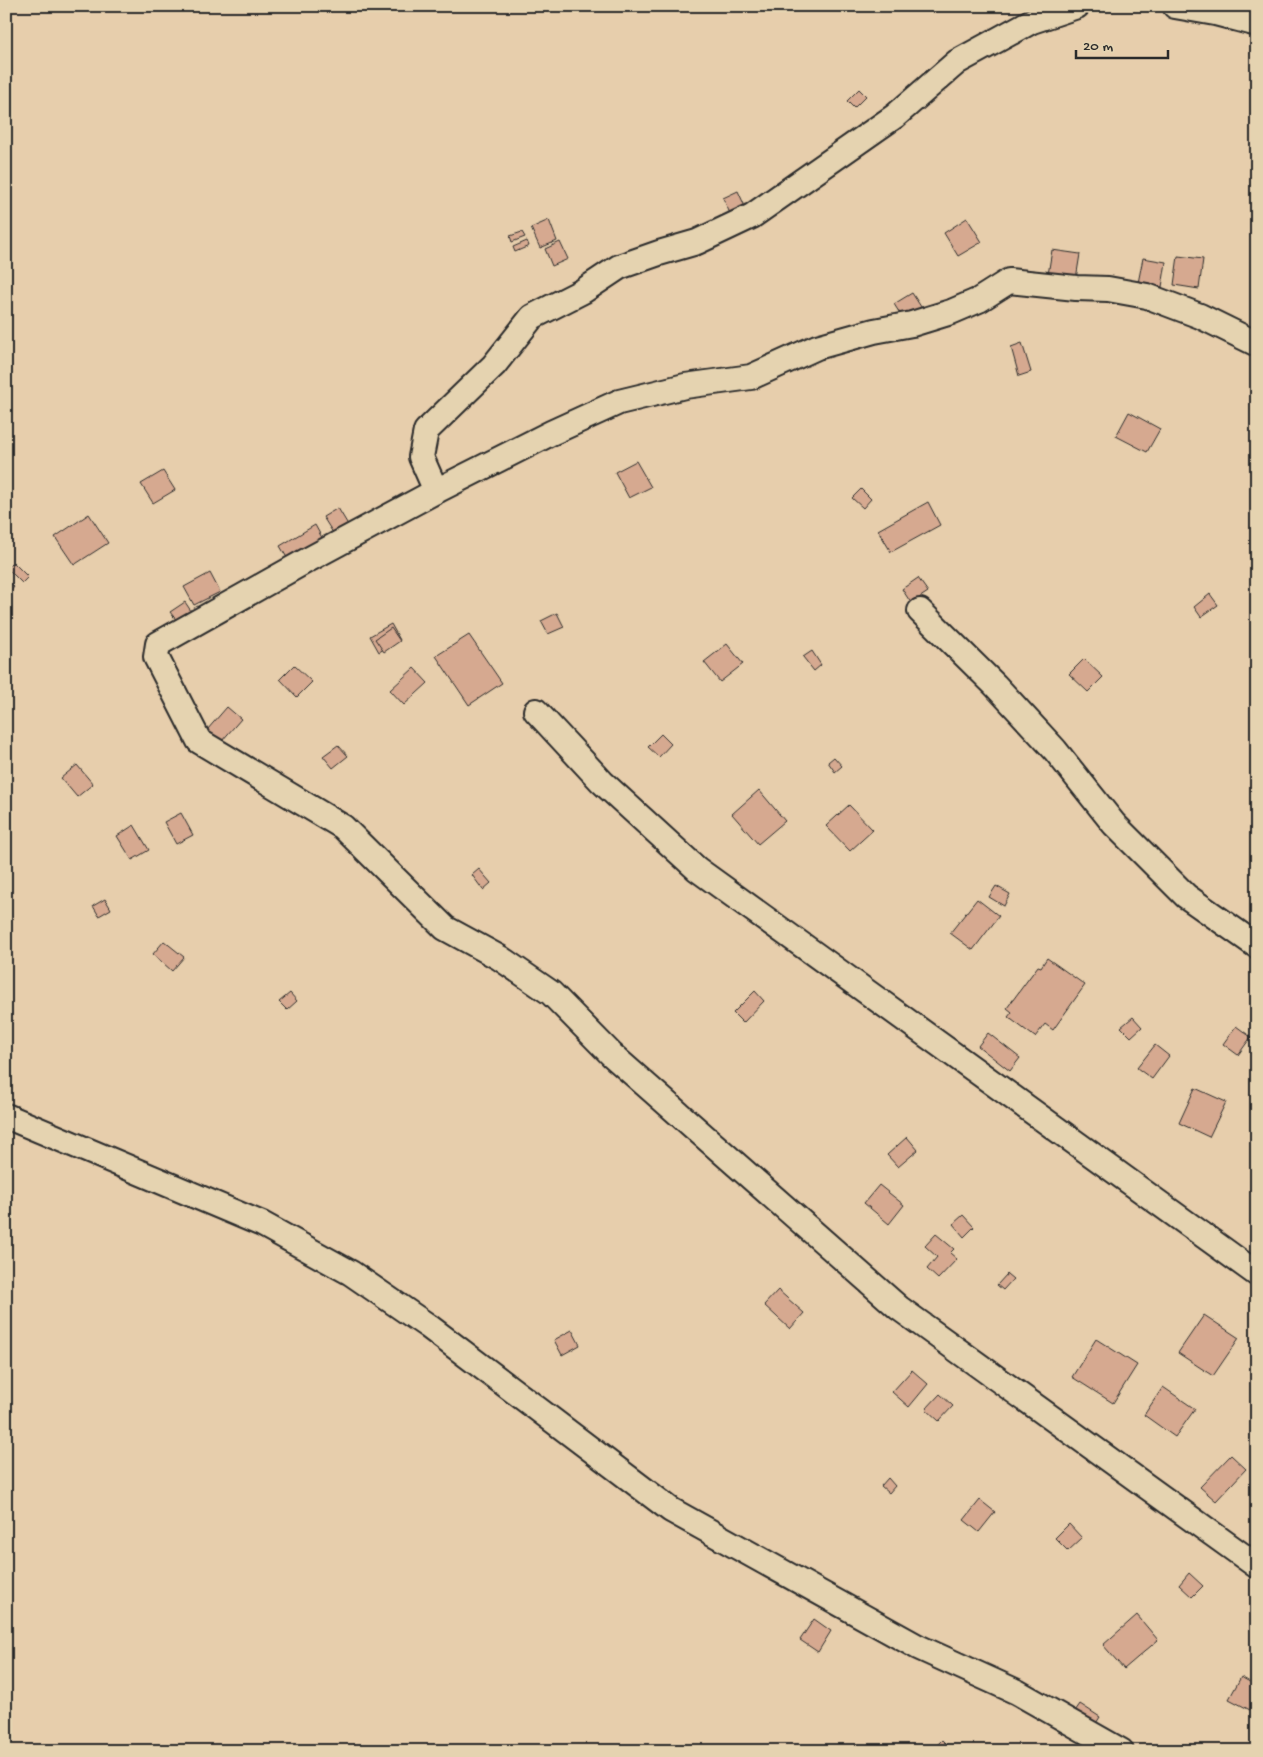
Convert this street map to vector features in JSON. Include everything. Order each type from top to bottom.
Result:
[{"type":"street","points":[[436,492],[421,457],[426,431],[494,365],[532,317],[583,291],[618,267],[659,252],[697,242],[752,216],[895,116],[957,62],[1032,21],[1076,6]]},
{"type":"street","points":[[1175,6],[1215,13],[1257,24]]},
{"type":"street","points":[[1257,344],[1200,316],[1147,296],[1108,289],[1076,288],[1009,281],[979,300],[951,312],[912,324],[874,331],[817,347],[751,377],[685,386],[619,402],[551,433],[304,562],[158,644],[156,657],[199,741],[343,827],[446,928],[500,958],[552,993],[612,1055],[899,1308],[1257,1566]]},
{"type":"street","points":[[920,611],[995,685],[1055,750],[1114,824],[1186,896],[1257,946]]},
{"type":"street","points":[[536,711],[602,782],[697,869],[1257,1274]]},
{"type":"street","points":[[6,1116],[262,1224],[351,1273],[428,1326],[671,1510],[918,1647],[1016,1692],[1121,1751]]},
{"type":"building","points":[[859,89],[866,96],[854,108],[847,101]]},
{"type":"building","points":[[738,191],[748,213],[733,220],[723,198]]},
{"type":"building","points":[[967,218],[982,242],[958,256],[944,233]]},
{"type":"building","points":[[549,220],[557,241],[540,248],[531,228]]},
{"type":"building","points":[[522,232],[525,237],[512,242],[510,236]]},
{"type":"building","points":[[527,241],[529,246],[515,252],[513,247]]},
{"type":"building","points":[[560,242],[568,259],[552,266],[545,249]]},
{"type":"building","points":[[1052,250],[1080,254],[1075,285],[1047,281]]},
{"type":"building","points":[[1178,256],[1203,259],[1199,289],[1174,285]]},
{"type":"building","points":[[1143,258],[1166,262],[1162,287],[1138,283]]},
{"type":"building","points":[[912,293],[925,313],[907,325],[894,304]]},
{"type":"building","points":[[1022,343],[1031,372],[1019,376],[1011,347]]},
{"type":"building","points":[[1129,412],[1160,429],[1147,452],[1116,436]]},
{"type":"building","points":[[636,461],[651,487],[629,498],[615,472]]},
{"type":"building","points":[[163,471],[175,490],[153,503],[141,484]]},
{"type":"building","points":[[861,489],[871,499],[863,508],[852,498]]},
{"type":"building","points":[[928,502],[940,525],[891,552],[878,530]]},
{"type":"building","points":[[338,508],[350,528],[335,536],[323,517]]},
{"type":"building","points":[[89,514],[108,543],[74,565],[55,537]]},
{"type":"building","points":[[315,525],[326,545],[292,566],[280,546]]},
{"type":"building","points":[[13,562],[28,577],[22,583],[7,568]]},
{"type":"building","points":[[210,573],[220,592],[194,605],[184,587]]},
{"type":"building","points":[[918,578],[928,592],[911,603],[902,589]]},
{"type":"building","points":[[6,579],[14,587],[10,592],[6,589]]},
{"type":"building","points":[[1210,594],[1218,605],[1201,617],[1194,607]]},
{"type":"building","points":[[185,602],[191,611],[177,621],[170,612]]},
{"type":"building","points":[[557,613],[564,627],[548,634],[541,621]]},
{"type":"building","points":[[391,624],[400,640],[379,652],[370,636]]},
{"type":"building","points":[[391,628],[400,641],[384,652],[375,639]]},
{"type":"building","points":[[469,635],[502,683],[469,705],[436,656]]},
{"type":"building","points":[[727,644],[743,664],[720,682],[704,662]]},
{"type":"building","points":[[812,651],[821,665],[814,671],[803,657]]},
{"type":"building","points":[[1084,659],[1103,677],[1088,692],[1069,674]]},
{"type":"building","points":[[294,665],[312,682],[297,697],[280,679]]},
{"type":"building","points":[[414,668],[428,683],[404,705],[390,690]]},
{"type":"building","points":[[227,707],[241,719],[221,742],[207,730]]},
{"type":"building","points":[[661,734],[671,744],[659,757],[648,747]]},
{"type":"building","points":[[338,745],[348,756],[333,768],[323,756]]},
{"type":"building","points":[[834,757],[842,766],[835,772],[828,762]]},
{"type":"building","points":[[77,765],[93,784],[77,797],[61,778]]},
{"type":"building","points":[[759,790],[785,821],[758,844],[732,814]]},
{"type":"building","points":[[849,805],[873,830],[850,851],[826,826]]},
{"type":"building","points":[[181,813],[193,835],[176,844],[164,822]]},
{"type":"building","points":[[134,825],[149,850],[132,860],[117,836]]},
{"type":"building","points":[[479,869],[491,883],[483,890],[472,875]]},
{"type":"building","points":[[996,886],[1010,894],[1004,906],[989,897]]},
{"type":"building","points":[[105,899],[111,909],[99,916],[93,906]]},
{"type":"building","points":[[977,899],[999,916],[973,950],[950,933]]},
{"type":"building","points":[[164,941],[184,957],[172,971],[153,954]]},
{"type":"building","points":[[1047,958],[1085,985],[1053,1030],[1045,1024],[1035,1037],[1008,1017],[1012,1012],[1007,1008],[1038,966],[1041,967]]},
{"type":"building","points":[[755,991],[764,1001],[743,1023],[733,1013]]},
{"type":"building","points":[[290,993],[297,1001],[287,1010],[279,1002]]},
{"type":"building","points":[[1133,1017],[1142,1027],[1131,1037],[1121,1027]]},
{"type":"building","points":[[1236,1026],[1251,1037],[1238,1055],[1223,1044]]},
{"type":"building","points":[[988,1033],[1020,1058],[1010,1071],[978,1046]]},
{"type":"building","points":[[1155,1045],[1169,1056],[1152,1079],[1137,1068]]},
{"type":"building","points":[[1195,1088],[1226,1102],[1209,1137],[1179,1123]]},
{"type":"building","points":[[907,1137],[918,1150],[898,1167],[887,1155]]},
{"type":"building","points":[[879,1185],[904,1205],[889,1224],[864,1203]]},
{"type":"building","points":[[963,1215],[974,1227],[964,1237],[953,1224]]},
{"type":"building","points":[[936,1234],[954,1249],[950,1253],[957,1259],[938,1279],[927,1269],[937,1257],[925,1246]]},
{"type":"building","points":[[1007,1274],[1013,1279],[1003,1290],[997,1285]]},
{"type":"building","points":[[778,1290],[804,1313],[790,1329],[764,1305]]},
{"type":"building","points":[[1204,1315],[1239,1338],[1213,1376],[1178,1353]]},
{"type":"building","points":[[572,1330],[580,1345],[562,1355],[554,1340]]},
{"type":"building","points":[[1096,1339],[1137,1365],[1113,1403],[1072,1377]]},
{"type":"building","points":[[912,1370],[928,1384],[909,1407],[892,1392]]},
{"type":"building","points":[[1163,1387],[1195,1409],[1175,1437],[1144,1415]]},
{"type":"building","points":[[940,1394],[953,1406],[939,1421],[926,1409]]},
{"type":"building","points":[[1231,1455],[1246,1469],[1216,1501],[1200,1487]]},
{"type":"building","points":[[888,1478],[895,1486],[889,1493],[881,1486]]},
{"type":"building","points":[[980,1500],[995,1512],[979,1532],[964,1520]]},
{"type":"building","points":[[1069,1524],[1082,1538],[1068,1551],[1055,1538]]},
{"type":"building","points":[[1189,1573],[1203,1586],[1192,1597],[1179,1585]]},
{"type":"building","points":[[1137,1615],[1158,1640],[1124,1669],[1103,1645]]},
{"type":"building","points":[[814,1619],[831,1631],[818,1652],[800,1640]]},
{"type":"building","points":[[1241,1677],[1257,1686],[1257,1697],[1250,1710],[1229,1699]]},
{"type":"building","points":[[1080,1704],[1100,1717],[1091,1731],[1071,1717]]},
{"type":"building","points":[[942,1740],[951,1749],[949,1751],[933,1751],[932,1750]]},
{"type":"building","points":[[1185,1744],[1196,1751],[1181,1751]]}]
